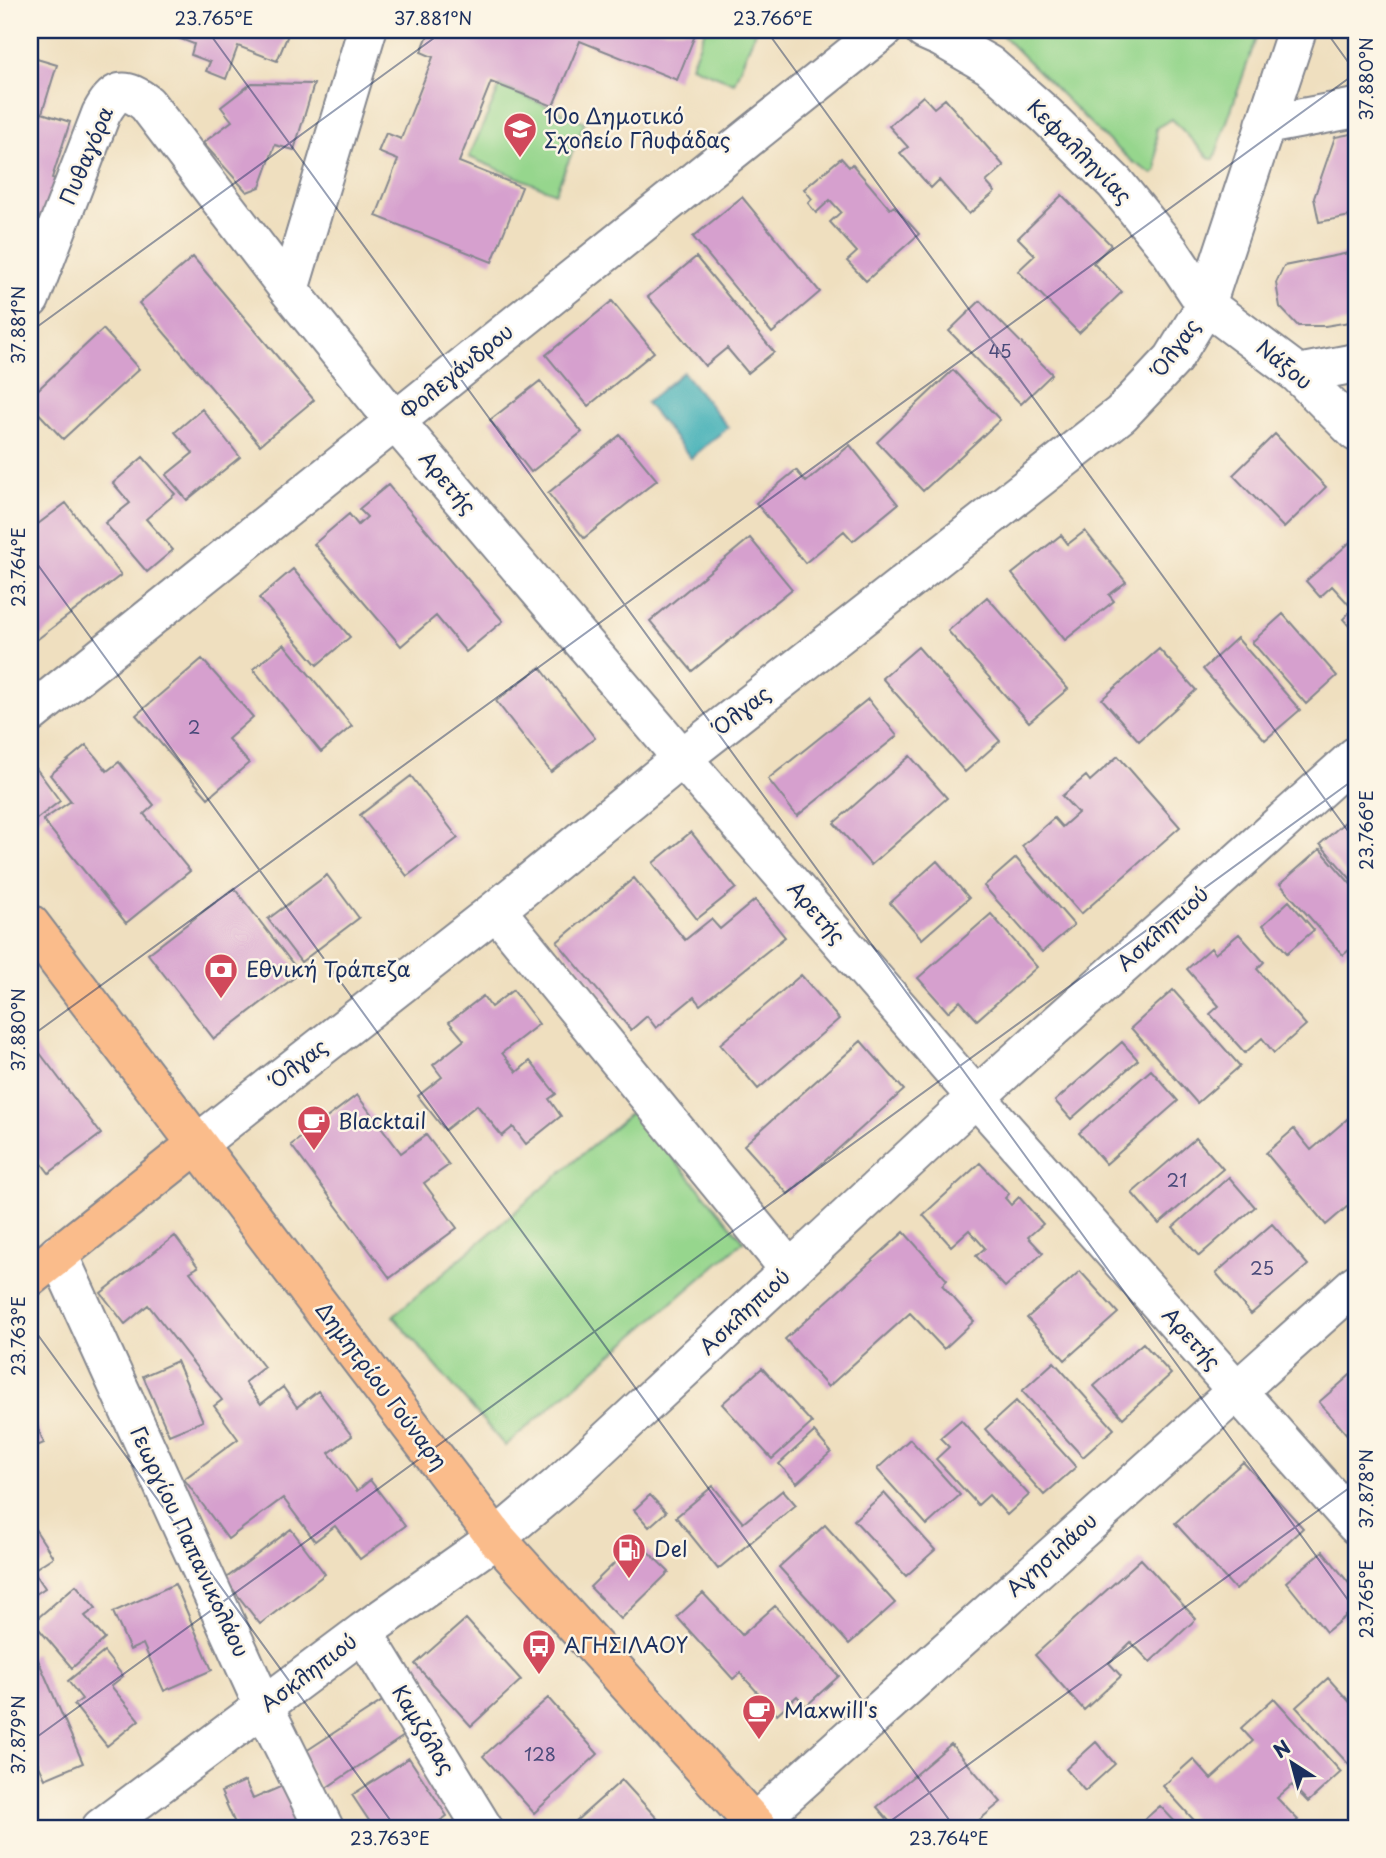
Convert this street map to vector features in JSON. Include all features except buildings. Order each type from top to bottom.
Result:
[{"type":"main road","name":"Δημητρίου Γούναρη","points":[[30,924],[496,1538],[753,1827]]},
{"type":"main road","name":"Όλγας","points":[[44,1266],[197,1144]]},
{"type":"street","points":[[289,290],[368,30]]},
{"type":"street","name":"Φολεγάνδρου","points":[[30,714],[883,30]]},
{"type":"street","name":"Κεφαλληνίας","points":[[924,30],[989,65],[1096,163],[1170,251],[1206,304]]},
{"type":"street","name":"Όλγας","points":[[197,1144],[496,910],[682,758],[1121,414],[1173,359],[1206,304],[1297,30]]},
{"type":"street","name":"Αρετής","points":[[117,93],[127,92],[147,104],[289,290],[395,421],[976,1097],[1356,1525]]},
{"type":"street","name":"Πυθαγόρα","points":[[30,299],[101,114],[109,100],[117,93]]},
{"type":"street","points":[[1265,125],[1356,108]]},
{"type":"street","name":"Νάξου","points":[[1206,304],[1298,374],[1356,432]]},
{"type":"street","points":[[1298,374],[1356,363]]},
{"type":"street","name":"Ασκληπιού","points":[[101,1828],[363,1632],[496,1538],[559,1485],[976,1097],[1356,756]]},
{"type":"street","points":[[496,910],[790,1270]]},
{"type":"street","name":"Γεωργίου Παπανικολάου","points":[[44,1266],[324,1828]]},
{"type":"street","name":"Αγησιλάου","points":[[753,1827],[1356,1284]]},
{"type":"street","name":"Καμζόλας","points":[[363,1632],[483,1828]]},
{"type":"green space","points":[[705,30],[756,30],[734,83],[691,66]]},
{"type":"green space","points":[[997,30],[1259,30],[1214,159],[1210,159],[1172,119],[1156,128],[1157,170],[1153,174],[1133,162],[1102,135]]},
{"type":"green space","points":[[500,86],[585,122],[555,193],[469,157]]},
{"type":"green space","points":[[633,1111],[744,1241],[505,1446],[393,1316]]},
{"type":"water","points":[[683,372],[728,427],[691,458],[646,403]]},
{"type":"place","name":"10o Δημοτικό Σχολείο Γλυφάδας","points":[[520,159]]},
{"type":"place","name":"Εθνική Τράπεζα","points":[[221,1000]]},
{"type":"place","name":"Blacktail","points":[[314,1152]]},
{"type":"place","name":"Del","points":[[629,1580]]},
{"type":"place","name":"ΑΓΗΣΙΛΑΟΥ","points":[[539,1676]]},
{"type":"place","name":"Maxwill's","points":[[759,1741]]}]
